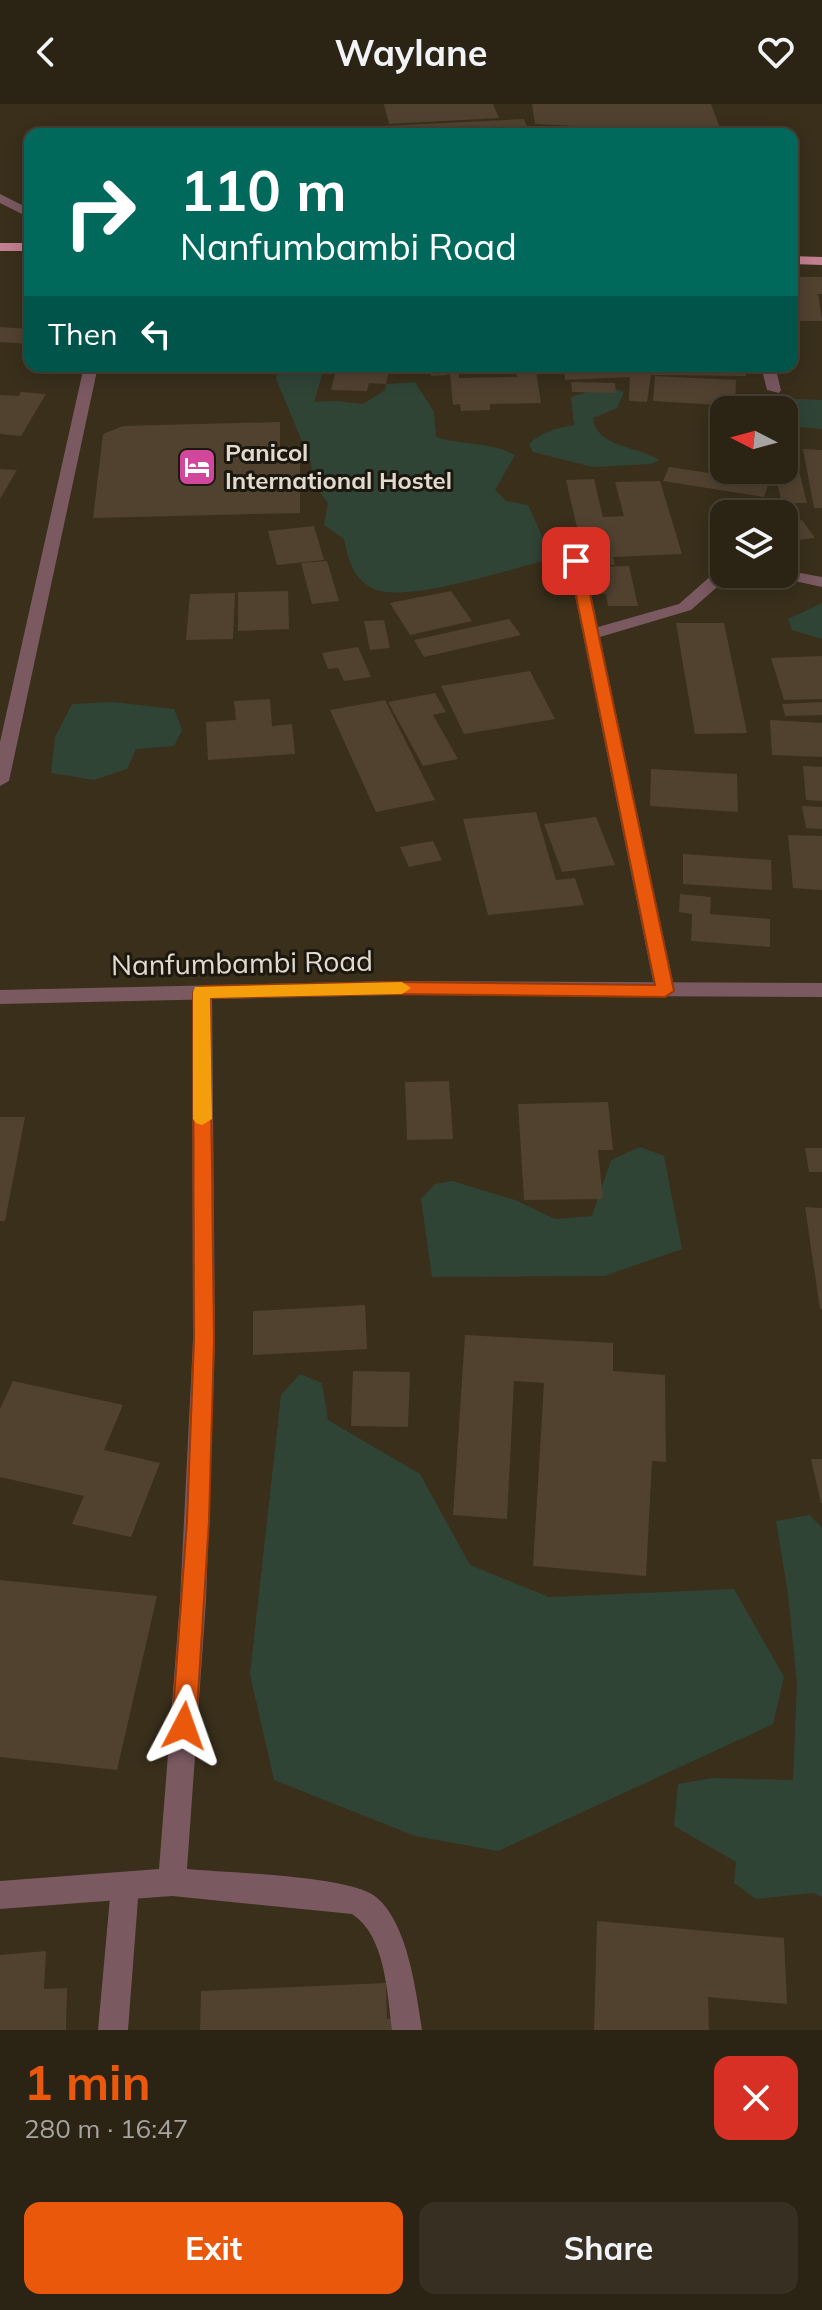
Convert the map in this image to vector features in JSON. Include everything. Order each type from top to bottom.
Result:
[{"type":"main road","points":[[0,247],[24,247]]},
{"type":"main road","points":[[798,260],[822,261]]},
{"type":"street","points":[[0,198],[24,211]]},
{"type":"street","points":[[0,781],[90,372]]},
{"type":"street","points":[[770,372],[774,390]]},
{"type":"street","points":[[576,561],[665,991]]},
{"type":"street","points":[[798,577],[822,582]]},
{"type":"street","points":[[592,634],[685,607],[695,602],[710,584]]},
{"type":"street","name":"Nanfumbambi Road","points":[[0,997],[393,988],[822,990]]},
{"type":"street","points":[[172,1882],[193,1601],[204,1340],[202,992]]},
{"type":"street","points":[[0,1895],[172,1882],[336,1897],[359,1903],[374,1916],[389,1946],[401,1989],[407,2030]]},
{"type":"street","points":[[113,2030],[125,1886]]},
{"type":"green space","points":[[277,372],[323,372],[314,402],[363,404],[385,390],[386,384],[415,382],[434,412],[436,437],[515,455],[495,490],[506,501],[528,505],[551,556],[482,578],[432,589],[389,592],[367,585],[353,568],[344,539],[324,525],[328,503],[313,483],[311,463],[276,379]]},
{"type":"green space","points":[[605,386],[624,392],[617,408],[593,418],[596,428],[610,441],[659,460],[651,464],[593,467],[533,452],[529,444],[539,436],[574,425],[571,397]]},
{"type":"green space","points":[[798,399],[822,400],[822,429],[798,427]]},
{"type":"green space","points":[[822,603],[822,639],[792,630],[788,619]]},
{"type":"green space","points":[[113,702],[174,709],[182,730],[174,746],[136,749],[127,769],[94,780],[51,773],[55,737],[72,704]]},
{"type":"green space","points":[[640,1147],[664,1156],[682,1249],[604,1276],[432,1277],[421,1199],[435,1184],[452,1181],[515,1200],[555,1219],[592,1216],[611,1160]]},
{"type":"green space","points":[[300,1374],[322,1383],[328,1420],[420,1474],[470,1565],[549,1597],[734,1589],[784,1677],[773,1724],[498,1851],[415,1836],[274,1780],[250,1674],[281,1395]]},
{"type":"green space","points":[[810,1515],[822,1528],[822,1897],[813,1893],[756,1899],[734,1883],[736,1862],[674,1826],[678,1784],[713,1778],[793,1780],[797,1683],[788,1594],[776,1521]]},
{"type":"building","points":[[384,104],[493,104],[499,118],[389,124]]},
{"type":"building","points":[[532,104],[711,104],[720,128],[618,128],[535,124]]},
{"type":"building","points":[[524,119],[528,128],[382,128]]},
{"type":"building","points":[[798,277],[822,277],[822,294],[818,294],[822,321],[798,321]]},
{"type":"building","points":[[0,327],[24,329],[24,344],[0,342]]},
{"type":"building","points":[[336,372],[389,372],[386,384],[369,383],[367,391],[331,390]]},
{"type":"building","points":[[431,372],[447,372],[447,375],[431,376]]},
{"type":"building","points":[[516,372],[536,372],[541,403],[490,404],[490,410],[461,411],[460,404],[453,405],[450,373],[459,373],[459,378],[517,377]]},
{"type":"building","points":[[564,372],[629,372],[630,377],[565,380]]},
{"type":"building","points":[[630,372],[745,372],[746,376],[651,375],[647,402],[629,401]]},
{"type":"building","points":[[655,376],[736,380],[735,396],[710,396],[710,404],[653,401]]},
{"type":"building","points":[[571,382],[615,383],[616,393],[572,392]]},
{"type":"building","points":[[21,392],[46,394],[21,436],[0,434],[0,395],[19,396]]},
{"type":"building","points":[[280,422],[280,463],[300,462],[300,513],[93,518],[103,434],[123,426]]},
{"type":"building","points":[[803,449],[822,450],[822,508],[814,508]]},
{"type":"building","points":[[669,467],[710,473],[710,484],[768,484],[764,497],[663,481]]},
{"type":"building","points":[[798,467],[807,503],[781,500],[777,484],[798,484]]},
{"type":"building","points":[[0,469],[17,470],[0,499]]},
{"type":"building","points":[[594,479],[603,517],[624,516],[615,482],[660,481],[682,554],[613,557],[615,565],[586,566],[566,480]]},
{"type":"building","points":[[802,520],[815,538],[798,540],[798,521]]},
{"type":"building","points":[[314,526],[324,560],[277,565],[268,531]]},
{"type":"building","points":[[327,561],[339,601],[312,604],[301,563]]},
{"type":"building","points":[[629,566],[638,606],[608,606],[606,594],[590,595],[585,567]]},
{"type":"building","points":[[288,591],[289,629],[238,631],[238,592]]},
{"type":"building","points":[[451,591],[472,621],[410,635],[390,603]]},
{"type":"building","points":[[235,593],[233,639],[186,640],[190,594]]},
{"type":"building","points":[[509,619],[521,635],[424,657],[414,640]]},
{"type":"building","points":[[384,620],[390,648],[370,650],[364,621]]},
{"type":"building","points":[[676,623],[724,623],[747,733],[695,734]]},
{"type":"building","points":[[358,647],[371,677],[344,681],[338,668],[328,669],[322,653]]},
{"type":"building","points":[[822,656],[822,699],[784,700],[771,658]]},
{"type":"building","points":[[530,671],[555,719],[464,734],[441,686]]},
{"type":"building","points":[[435,693],[446,712],[433,715],[458,759],[423,766],[388,702]]},
{"type":"building","points":[[270,699],[272,726],[292,724],[295,754],[208,760],[206,722],[236,720],[234,701]]},
{"type":"building","points":[[385,700],[435,800],[376,812],[330,710]]},
{"type":"building","points":[[822,702],[822,715],[785,716],[782,704]]},
{"type":"building","points":[[770,720],[822,723],[822,757],[772,755]]},
{"type":"building","points":[[803,766],[822,767],[822,801],[806,800]]},
{"type":"building","points":[[651,769],[737,774],[738,812],[650,806]]},
{"type":"building","points":[[802,806],[822,807],[822,829],[806,828]]},
{"type":"building","points":[[536,812],[556,880],[575,878],[584,905],[488,915],[463,819]]},
{"type":"building","points":[[596,817],[615,865],[562,872],[544,824]]},
{"type":"building","points":[[788,835],[822,836],[822,890],[793,888]]},
{"type":"building","points":[[433,841],[442,860],[409,867],[400,847]]},
{"type":"building","points":[[683,854],[771,860],[772,890],[683,884]]},
{"type":"building","points":[[680,894],[711,897],[710,914],[770,919],[770,947],[691,941],[692,914],[679,912]]},
{"type":"building","points":[[449,1081],[453,1139],[407,1140],[405,1082]]},
{"type":"building","points":[[608,1102],[613,1150],[598,1150],[603,1199],[524,1200],[518,1104]]},
{"type":"building","points":[[0,1117],[25,1117],[5,1221],[0,1221]]},
{"type":"building","points":[[805,1148],[822,1148],[822,1172],[809,1172]]},
{"type":"building","points":[[805,1207],[822,1208],[822,1309],[820,1309]]},
{"type":"building","points":[[365,1305],[367,1349],[253,1355],[253,1311]]},
{"type":"building","points":[[465,1335],[613,1343],[613,1371],[665,1375],[666,1462],[652,1461],[646,1576],[533,1566],[544,1383],[514,1381],[507,1519],[453,1515]]},
{"type":"building","points":[[353,1371],[410,1372],[408,1427],[351,1426]]},
{"type":"building","points":[[13,1381],[123,1405],[104,1450],[160,1463],[131,1537],[72,1524],[84,1496],[0,1477],[0,1409]]},
{"type":"building","points":[[811,1459],[822,1459],[822,1503],[821,1503]]},
{"type":"building","points":[[0,1580],[157,1596],[117,1770],[0,1757]]},
{"type":"building","points":[[597,1921],[784,1938],[787,2004],[708,1997],[709,2030],[594,2030]]},
{"type":"building","points":[[46,1951],[44,1989],[67,1988],[66,2030],[0,2030],[0,1955]]},
{"type":"building","points":[[386,1983],[387,2019],[403,2018],[403,2030],[200,2030],[201,1991]]},
{"type":"slow traffic","points":[[202,1119],[202,992],[402,988]]},
{"type":"place","name":"Panicol International Hostel","points":[[197,467]]},
{"type":"route","points":[[184,1726],[198,1521],[204,1340],[202,992],[393,988],[665,991],[576,561]]}]
